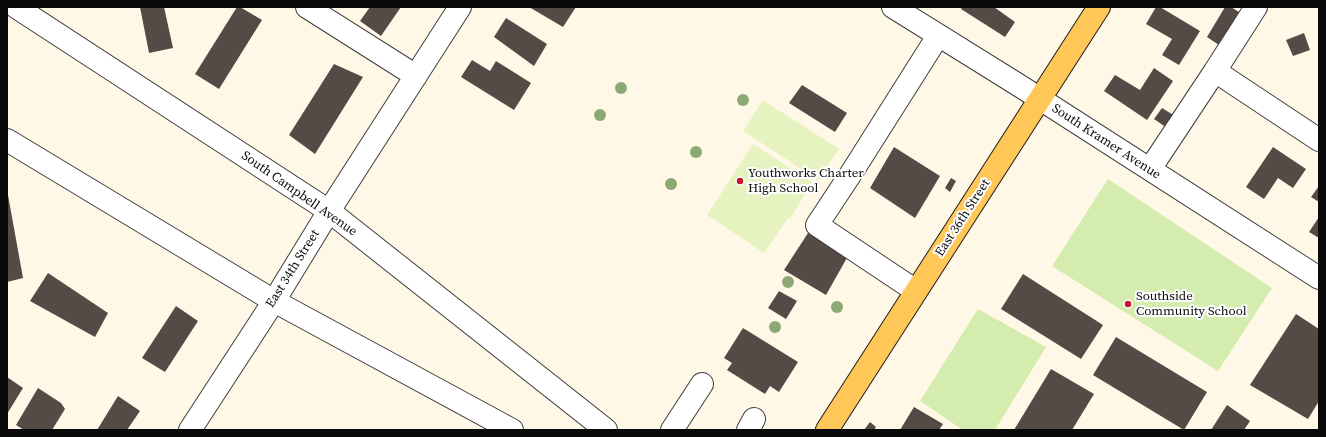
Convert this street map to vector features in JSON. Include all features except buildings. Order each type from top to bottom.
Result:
[{"type":"main road","name":"East 36th Street","points":[[827,430],[1099,7]]},
{"type":"street","name":"South Campbell Avenue","points":[[16,7],[329,211],[606,430]]},
{"type":"street","points":[[307,7],[416,76]]},
{"type":"street","name":"East 34th Street","points":[[190,430],[274,302],[329,211],[460,7]]},
{"type":"street","name":"South Kramer Avenue","points":[[892,7],[1150,169],[1319,278]]},
{"type":"street","points":[[1150,169],[1256,7]]},
{"type":"street","points":[[916,291],[817,225],[938,36]]},
{"type":"street","points":[[1215,71],[1319,140]]},
{"type":"street","points":[[7,140],[274,302],[512,430]]},
{"type":"street","points":[[673,430],[702,384]]},
{"type":"green space","points":[[763,100],[839,149],[818,180],[743,131]]},
{"type":"green space","points":[[753,144],[812,182],[790,219],[788,218],[764,253],[707,215]]},
{"type":"green space","points":[[1108,179],[1272,288],[1218,371],[1052,266]]},
{"type":"green space","points":[[978,309],[1046,347],[995,430],[963,430],[920,401]]},
{"type":"place","name":"Youthworks Charter High School","points":[[740,181]]},
{"type":"place","name":"Southside Community School","points":[[1128,304]]}]
